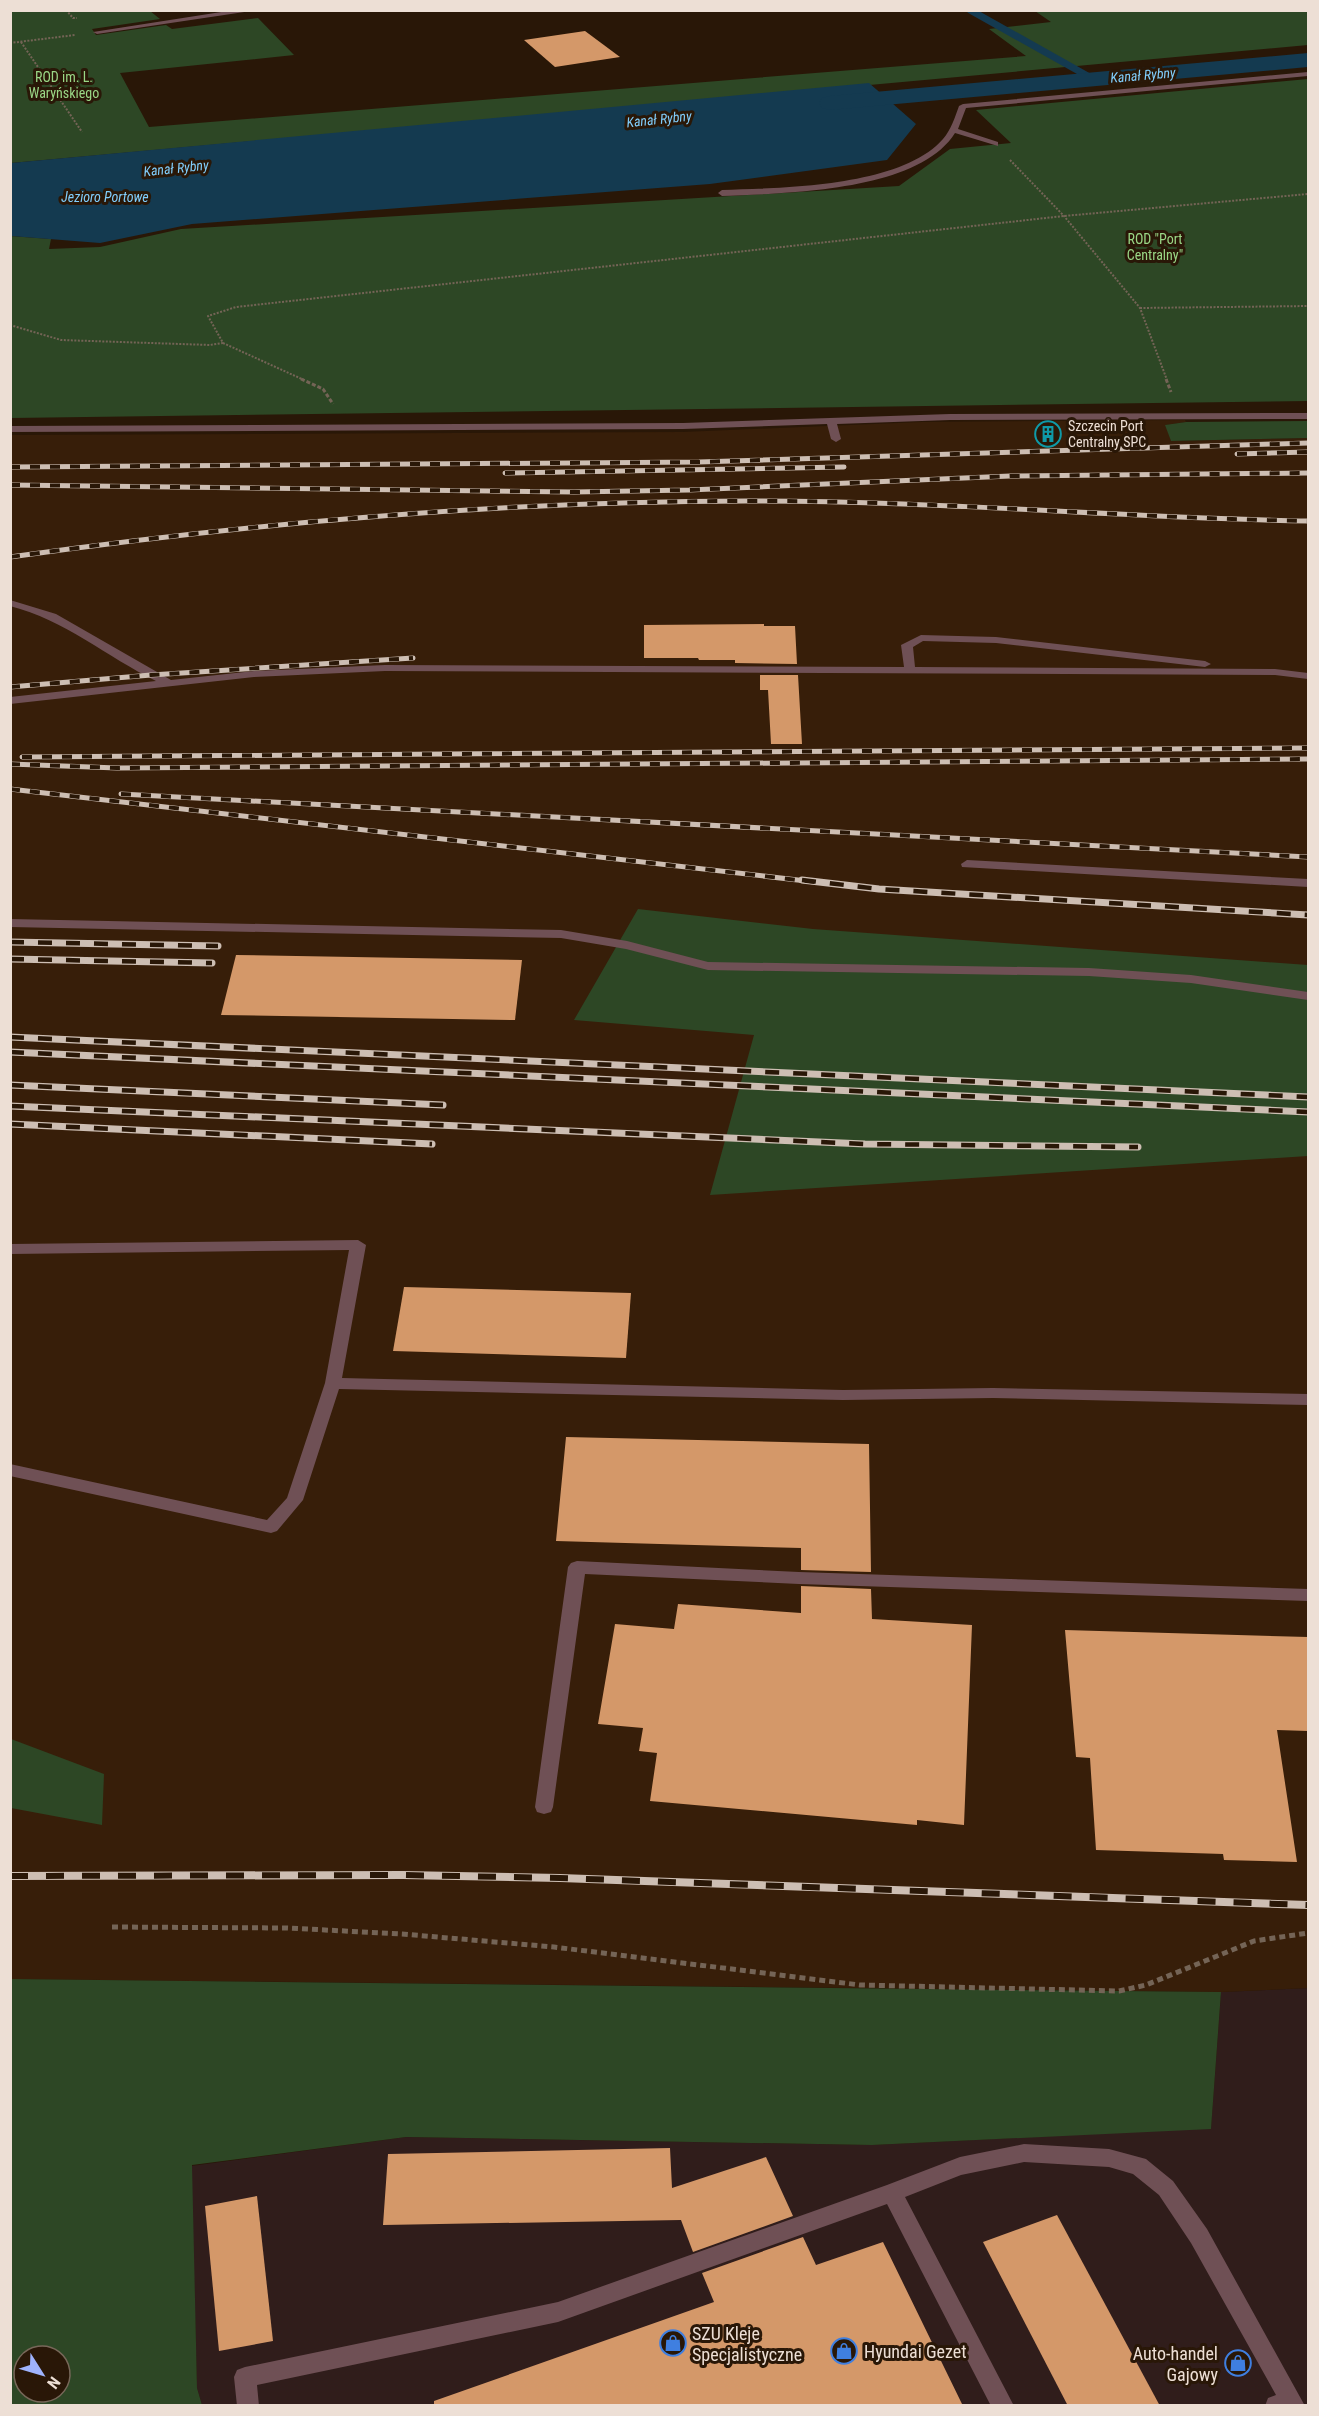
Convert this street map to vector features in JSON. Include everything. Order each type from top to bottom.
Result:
[{"type":"lane","points":[[97,32],[254,10]]},
{"type":"lane","points":[[722,193],[825,185],[898,171],[926,159],[944,143],[954,130],[963,105],[1308,74]]},
{"type":"lane","points":[[954,130],[995,144]]},
{"type":"lane","points":[[10,429],[683,426],[973,417],[1308,416]]},
{"type":"lane","points":[[831,421],[836,439]]},
{"type":"lane","points":[[10,603],[47,614],[167,682]]},
{"type":"lane","points":[[910,671],[908,645],[921,638],[954,637],[1308,676]]},
{"type":"lane","points":[[10,701],[254,674],[384,668],[1256,672]]},
{"type":"lane","points":[[967,864],[1308,883]]},
{"type":"lane","points":[[10,923],[561,934],[627,945],[708,966],[1089,972],[1191,979],[1308,996]]},
{"type":"lane","points":[[10,1249],[358,1245],[333,1383],[295,1500],[271,1527],[10,1470]]},
{"type":"lane","points":[[333,1383],[843,1395],[993,1392],[1308,1400]]},
{"type":"lane","points":[[544,1807],[577,1567],[1308,1595]]},
{"type":"lane","points":[[248,2406],[245,2377],[558,2312],[892,2193],[960,2166],[1024,2153],[1109,2158],[1139,2166],[1166,2188],[1199,2236],[1287,2404]]},
{"type":"lane","points":[[892,2193],[1003,2406]]},
{"type":"path","points":[[10,43],[97,32]]},
{"type":"path","points":[[21,42],[82,132]]},
{"type":"path","points":[[995,144],[1064,216],[1140,308],[1175,401]]},
{"type":"path","points":[[223,343],[208,316],[236,307],[1064,216],[1308,194]]},
{"type":"path","points":[[1140,308],[1308,306]]},
{"type":"path","points":[[10,325],[61,340],[210,345],[223,343],[323,389],[333,405]]},
{"type":"path","points":[[112,1927],[287,1928],[413,1935],[554,1947],[860,1985],[1119,1991],[1146,1985],[1254,1941],[1308,1933]]},
{"type":"shaded area","points":[[1185,420],[1186,422],[1166,425],[1171,441],[1308,438],[1308,1988],[1221,1992],[11,1979],[11,435],[683,432],[921,422]]},
{"type":"shaded area","points":[[1308,1988],[1308,2405],[202,2405],[197,2388],[191,2166],[406,2137],[872,2145],[1211,2128],[1221,1992]]},
{"type":"green space","name":"ROD im. L. Waryńskiego","points":[[10,11],[150,11],[160,19],[92,29],[96,35],[166,25],[172,29],[258,18],[294,55],[120,73],[149,127],[1026,56],[989,29],[1051,22],[1035,11],[1308,11],[1308,45],[11,163]]},
{"type":"green space","name":"ROD \"Port Centralny\"","points":[[1308,79],[1308,401],[11,418],[10,236],[51,239],[49,249],[100,247],[181,229],[899,186],[950,149],[1011,143],[976,110]]},
{"type":"green space","points":[[1308,421],[1308,438],[1171,441],[1165,425],[1186,422]]},
{"type":"green space","points":[[638,909],[813,929],[1308,965],[1308,1156],[710,1195],[754,1035],[574,1020]]},
{"type":"green space","points":[[11,1739],[104,1774],[102,1825],[11,1808]]},
{"type":"green space","points":[[11,1979],[1221,1992],[1211,2129],[872,2145],[406,2137],[192,2165],[197,2388],[202,2405],[11,2406]]},
{"type":"water","name":"Jezioro Portowe","points":[[869,83],[916,124],[887,160],[710,184],[192,224],[100,243],[11,236],[11,163]]},
{"type":"building","points":[[585,31],[620,57],[555,67],[524,40]]},
{"type":"building","points":[[764,624],[764,626],[795,626],[797,664],[735,663],[735,660],[699,660],[698,658],[644,658],[644,625]]},
{"type":"building","points":[[760,675],[798,675],[802,744],[771,744],[768,690],[760,690]]},
{"type":"building","points":[[236,955],[522,960],[515,1020],[221,1015]]},
{"type":"building","points":[[404,1287],[631,1293],[626,1358],[393,1351]]},
{"type":"building","points":[[566,1437],[869,1444],[871,1572],[801,1570],[801,1548],[556,1541]]},
{"type":"building","points":[[801,1586],[871,1589],[872,1619],[972,1625],[964,1825],[917,1820],[917,1825],[650,1801],[657,1753],[639,1751],[643,1728],[598,1724],[615,1624],[674,1629],[678,1604],[801,1613]]},
{"type":"building","points":[[1065,1630],[1308,1637],[1308,1731],[1277,1730],[1297,1862],[1224,1860],[1223,1854],[1096,1850],[1090,1758],[1076,1757]]},
{"type":"building","points":[[670,2148],[672,2188],[766,2157],[793,2216],[693,2252],[681,2220],[383,2225],[388,2154]]},
{"type":"building","points":[[257,2196],[273,2341],[219,2351],[205,2206]]},
{"type":"building","points":[[1057,2215],[1160,2406],[1068,2406],[983,2242]]},
{"type":"building","points":[[803,2237],[816,2265],[883,2242],[963,2406],[434,2406],[434,2401],[714,2302],[702,2273]]},
{"type":"waterway","points":[[970,10],[1093,79]]},
{"type":"waterway","name":"Kanał Rybny","points":[[830,103],[1308,60]]},
{"type":"railway","points":[[10,467],[699,462],[1308,443]]},
{"type":"railway","points":[[1237,454],[1308,452]]},
{"type":"railway","points":[[505,473],[844,467]]},
{"type":"railway","points":[[10,485],[574,492],[689,490],[1010,476],[1308,473]]},
{"type":"railway","points":[[10,557],[193,534],[377,516],[654,502],[887,503],[1308,521]]},
{"type":"railway","points":[[10,687],[151,675],[413,658]]},
{"type":"railway","points":[[22,757],[1308,748]]},
{"type":"railway","points":[[10,764],[117,768],[1308,759]]},
{"type":"railway","points":[[10,789],[815,882]]},
{"type":"railway","points":[[121,794],[1308,857]]},
{"type":"railway","points":[[802,880],[879,889],[1308,915]]},
{"type":"railway","points":[[10,942],[218,946]]},
{"type":"railway","points":[[10,959],[212,963]]},
{"type":"railway","points":[[10,1037],[1308,1097]]},
{"type":"railway","points":[[10,1052],[1308,1112]]},
{"type":"railway","points":[[10,1085],[443,1105]]},
{"type":"railway","points":[[10,1106],[865,1144],[1138,1147]]},
{"type":"railway","points":[[10,1124],[432,1144]]},
{"type":"railway","points":[[10,1876],[403,1875],[560,1878],[1308,1905]]},
{"type":"place","name":"Szczecin Port Centralny SPC","points":[[1048,434]]},
{"type":"place","name":"SZU Kleje Specjalistyczne","points":[[673,2343]]},
{"type":"place","name":"Hyundai Gezet","points":[[844,2351]]},
{"type":"place","name":"Auto-handel Gajowy","points":[[1238,2363]]}]
